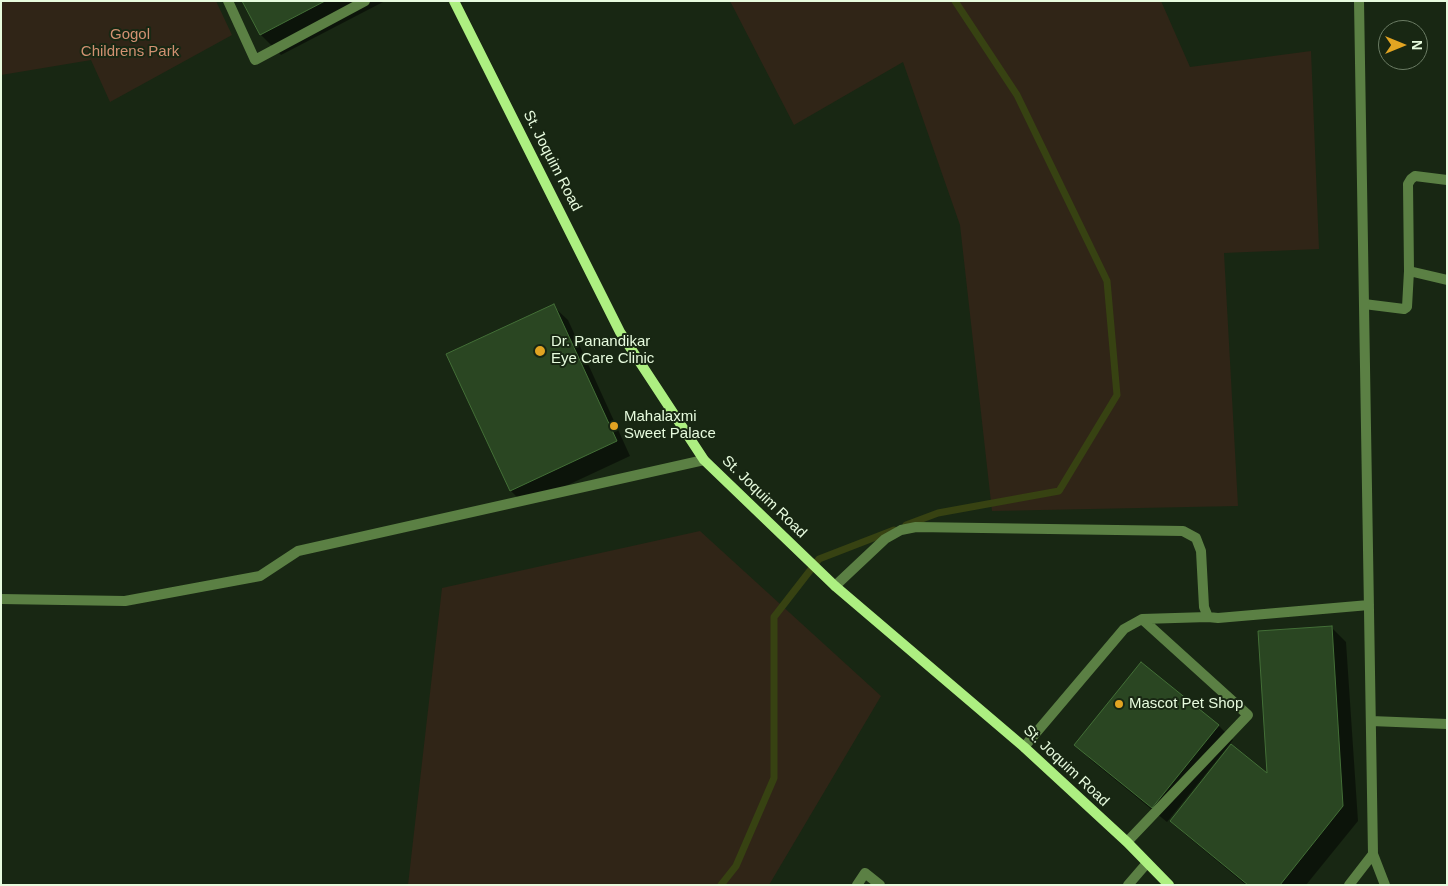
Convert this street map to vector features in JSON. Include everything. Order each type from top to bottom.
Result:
[{"type":"main road","name":"St. Joquim Road","points":[[454,1],[620,332],[704,460],[835,586],[1024,747],[1127,842],[1169,885]]},
{"type":"street","points":[[228,1],[255,60],[365,1]]},
{"type":"street","points":[[1359,1],[1373,854],[1385,885]]},
{"type":"street","points":[[1364,304],[1407,307],[1409,271],[1408,184],[1415,176],[1447,180]]},
{"type":"street","points":[[1409,271],[1447,280]]},
{"type":"street","points":[[1,599],[125,601],[260,576],[298,551],[704,460]]},
{"type":"street","points":[[835,586],[885,539],[900,530],[916,527],[1183,531],[1196,538],[1202,551],[1204,607],[1208,617]]},
{"type":"street","points":[[1024,747],[1124,629],[1142,619],[1218,618],[1369,606]]},
{"type":"street","points":[[1127,842],[1248,715],[1142,619]]},
{"type":"street","points":[[1371,721],[1447,724]]},
{"type":"street","points":[[1350,885],[1373,854]]},
{"type":"street","points":[[1128,885],[1147,863]]},
{"type":"street","points":[[858,885],[865,873],[880,885]]},
{"type":"green space","name":"Gogol Childrens Park","points":[[1,1],[216,1],[232,35],[110,102],[91,60],[1,75]]},
{"type":"green space","points":[[730,1],[1161,1],[1190,67],[1311,51],[1319,249],[1224,253],[1238,506],[992,511],[960,225],[903,62],[794,125]]},
{"type":"green space","points":[[700,531],[881,696],[769,885],[408,885],[442,588]]},
{"type":"building","points":[[242,1],[325,1],[260,35]]},
{"type":"building","points":[[554,304],[617,441],[510,491],[446,354]]},
{"type":"building","points":[[1332,626],[1343,806],[1280,885],[1248,885],[1170,821],[1231,744],[1267,773],[1258,631]]},
{"type":"building","points":[[1141,662],[1219,725],[1152,808],[1074,745]]},
{"type":"waterway","points":[[906,525],[938,513],[1059,491],[1117,395],[1107,281],[1017,95],[955,1]]},
{"type":"waterway","points":[[721,885],[736,866],[774,778],[774,617],[819,559],[894,530]]},
{"type":"place","name":"Dr. Panandikar Eye Care Clinic","points":[[540,351]]},
{"type":"place","name":"Mahalaxmi Sweet Palace","points":[[614,426]]},
{"type":"place","name":"Mascot Pet Shop","points":[[1119,704]]}]
